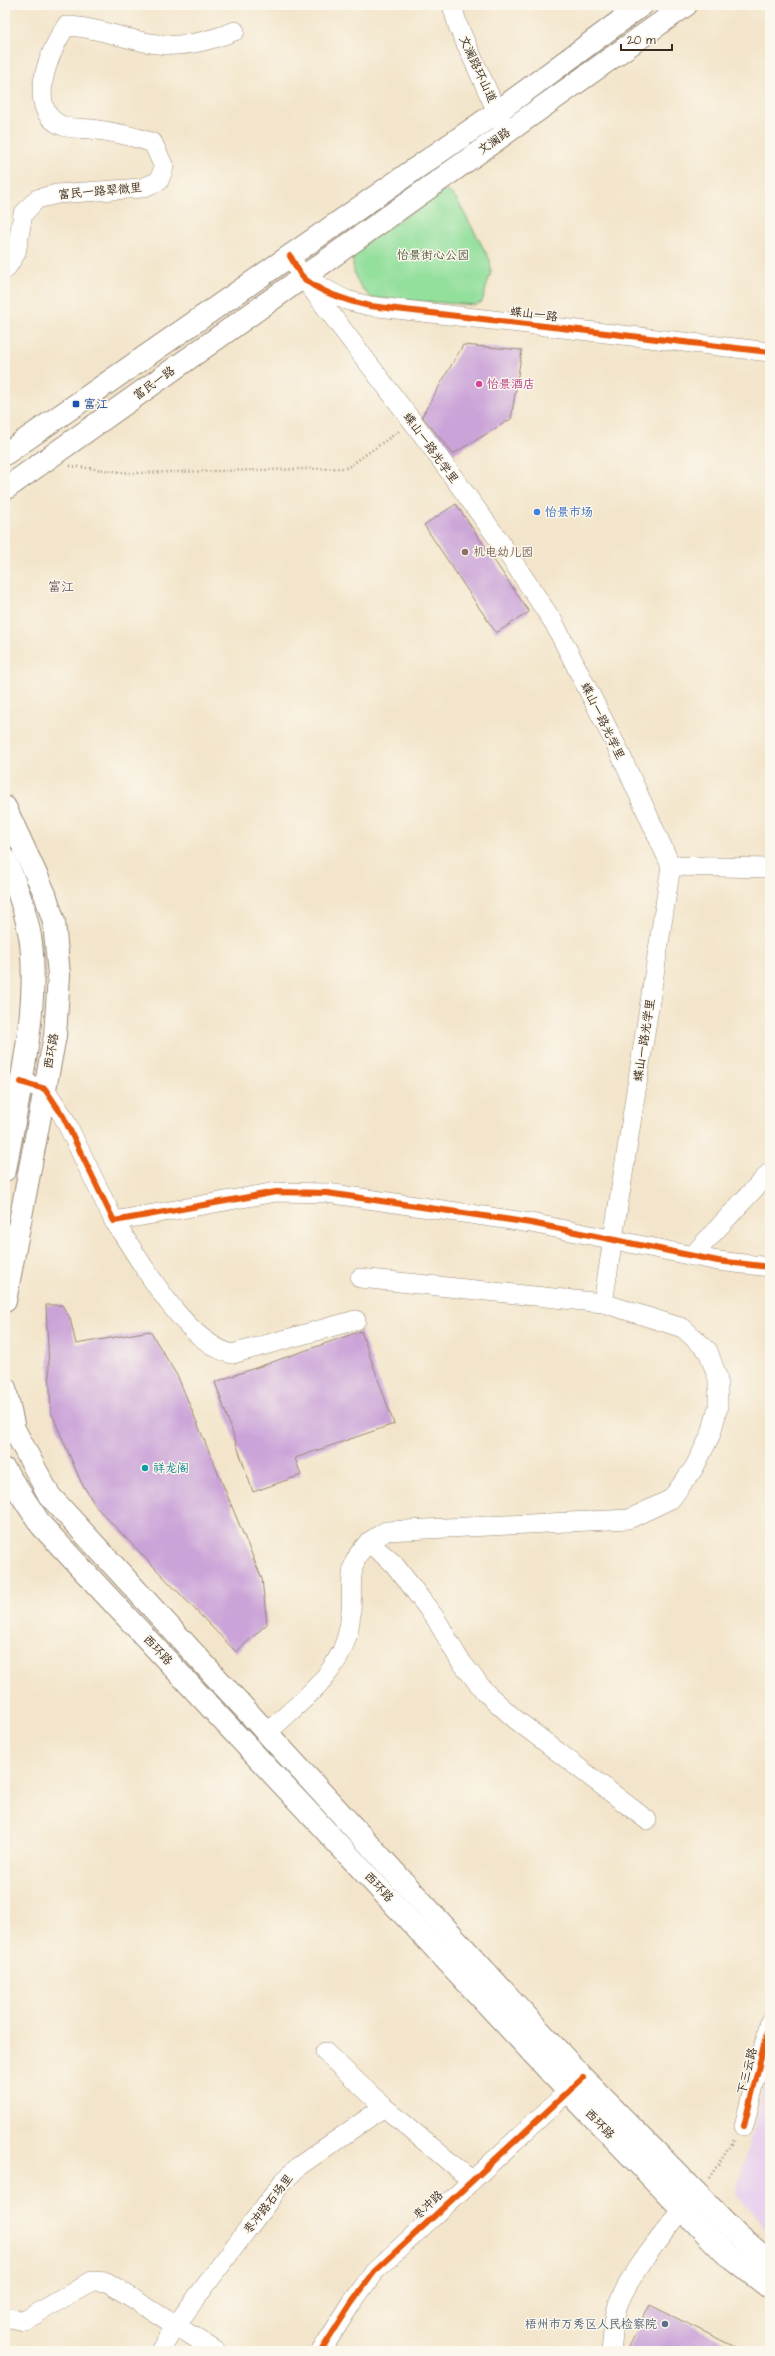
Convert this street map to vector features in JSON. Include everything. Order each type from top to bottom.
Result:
[{"type":"main road","name":"文澜路","points":[[5,454],[497,112],[642,5]]},
{"type":"main road","name":"文澜路","points":[[302,276],[686,5]]},
{"type":"main road","name":"富民一路","points":[[5,489],[302,276]]},
{"type":"main road","name":"西环路","points":[[5,807],[45,894],[54,922],[59,975],[55,1036],[5,1301]]},
{"type":"main road","name":"西环路","points":[[5,859],[26,917],[31,943],[32,968],[29,1025],[21,1082],[5,1170]]},
{"type":"main road","name":"西环路","points":[[5,1388],[14,1429],[49,1495],[267,1733],[576,2084],[683,2210],[725,2253],[770,2288]]},
{"type":"main road","name":"西环路","points":[[5,1470],[41,1525],[576,2084]]},
{"type":"main road","points":[[576,2084],[698,2194],[739,2236],[770,2262]]},
{"type":"street","name":"文澜路环山道","points":[[452,5],[458,26],[506,132]]},
{"type":"street","name":"富民一路翠微里","points":[[5,270],[16,253],[23,214],[38,199],[57,194],[142,188],[159,181],[164,168],[153,143],[129,134],[63,126],[47,114],[42,90],[48,56],[66,26],[85,26],[150,42],[178,45],[213,39],[235,31]]},
{"type":"street","name":"蝶山一路光学里","points":[[290,256],[302,276],[412,421],[496,536],[554,623],[618,749],[671,866],[603,1303]]},
{"type":"street","name":"蝶山一路","points":[[302,276],[328,293],[370,306],[770,352]]},
{"type":"street","points":[[671,866],[770,868]]},
{"type":"street","points":[[21,1082],[45,1089],[63,1116],[114,1221],[166,1298],[193,1330],[219,1351],[232,1354],[356,1320]]},
{"type":"street","points":[[692,1256],[770,1172]]},
{"type":"street","points":[[114,1221],[276,1192],[326,1193],[531,1223],[692,1256],[770,1267]]},
{"type":"street","points":[[267,1733],[318,1684],[335,1663],[348,1635],[351,1611],[350,1578],[357,1557],[368,1542],[386,1531],[629,1519],[671,1499],[694,1468],[711,1434],[718,1407],[718,1378],[708,1351],[683,1328],[603,1303],[360,1278]]},
{"type":"street","points":[[368,1542],[392,1563],[436,1619],[459,1659],[485,1692],[515,1719],[647,1820]]},
{"type":"street","name":"下三云路","points":[[744,2126],[770,2021]]},
{"type":"street","points":[[325,2052],[384,2107],[471,2180]]},
{"type":"street","name":"枣冲路","points":[[321,2351],[351,2304],[374,2272],[471,2180],[576,2084]]},
{"type":"street","name":"枣冲路石场里","points":[[160,2351],[176,2325],[282,2184],[295,2170],[384,2107]]},
{"type":"street","points":[[611,2351],[617,2307],[626,2290],[667,2227],[683,2210]]},
{"type":"street","points":[[5,2317],[24,2321],[92,2281],[107,2282],[216,2351]]},
{"type":"path","points":[[42,462],[130,473],[347,468],[412,421]]},
{"type":"path","points":[[698,2194],[744,2126]]},
{"type":"shaded area","points":[[770,2066],[770,2235],[736,2193]]},
{"type":"green space","name":"怡景街心公园","points":[[442,191],[449,192],[456,198],[490,260],[491,272],[482,302],[475,305],[372,298],[358,283],[353,264],[355,251]]},
{"type":"building","name":"怡景酒店","points":[[463,345],[522,350],[511,419],[453,454],[422,416]]},
{"type":"building","points":[[456,504],[529,612],[496,633],[424,525]]},
{"type":"building","name":"祥龙阁","points":[[46,1305],[62,1305],[70,1318],[76,1344],[150,1331],[178,1377],[262,1579],[267,1624],[236,1652],[97,1508],[81,1482],[51,1412]]},
{"type":"building","points":[[361,1331],[394,1424],[295,1458],[301,1475],[253,1492],[215,1382]]},
{"type":"building","name":"梧州市万秀区人民检察院","points":[[650,2305],[743,2351],[627,2351]]},
{"type":"cycle path","points":[[290,256],[301,275],[307,281],[324,291],[343,299],[370,306],[770,352]]},
{"type":"cycle path","points":[[21,1082],[45,1089],[63,1116],[114,1221],[276,1192],[327,1193],[531,1223],[718,1261],[770,1267]]},
{"type":"cycle path","points":[[744,2126],[770,2021]]},
{"type":"cycle path","points":[[321,2351],[351,2304],[374,2272],[583,2078]]},
{"type":"place","name":"怡景酒店","points":[[479,384]]},
{"type":"place","name":"富江","points":[[76,404]]},
{"type":"place","name":"怡景市场","points":[[537,512]]},
{"type":"place","name":"机电幼儿园","points":[[465,552]]},
{"type":"place","name":"祥龙阁","points":[[145,1468]]},
{"type":"place","name":"梧州市万秀区人民检察院","points":[[665,2324]]},
{"type":"district","name":"富江","points":[[61,586]]}]
